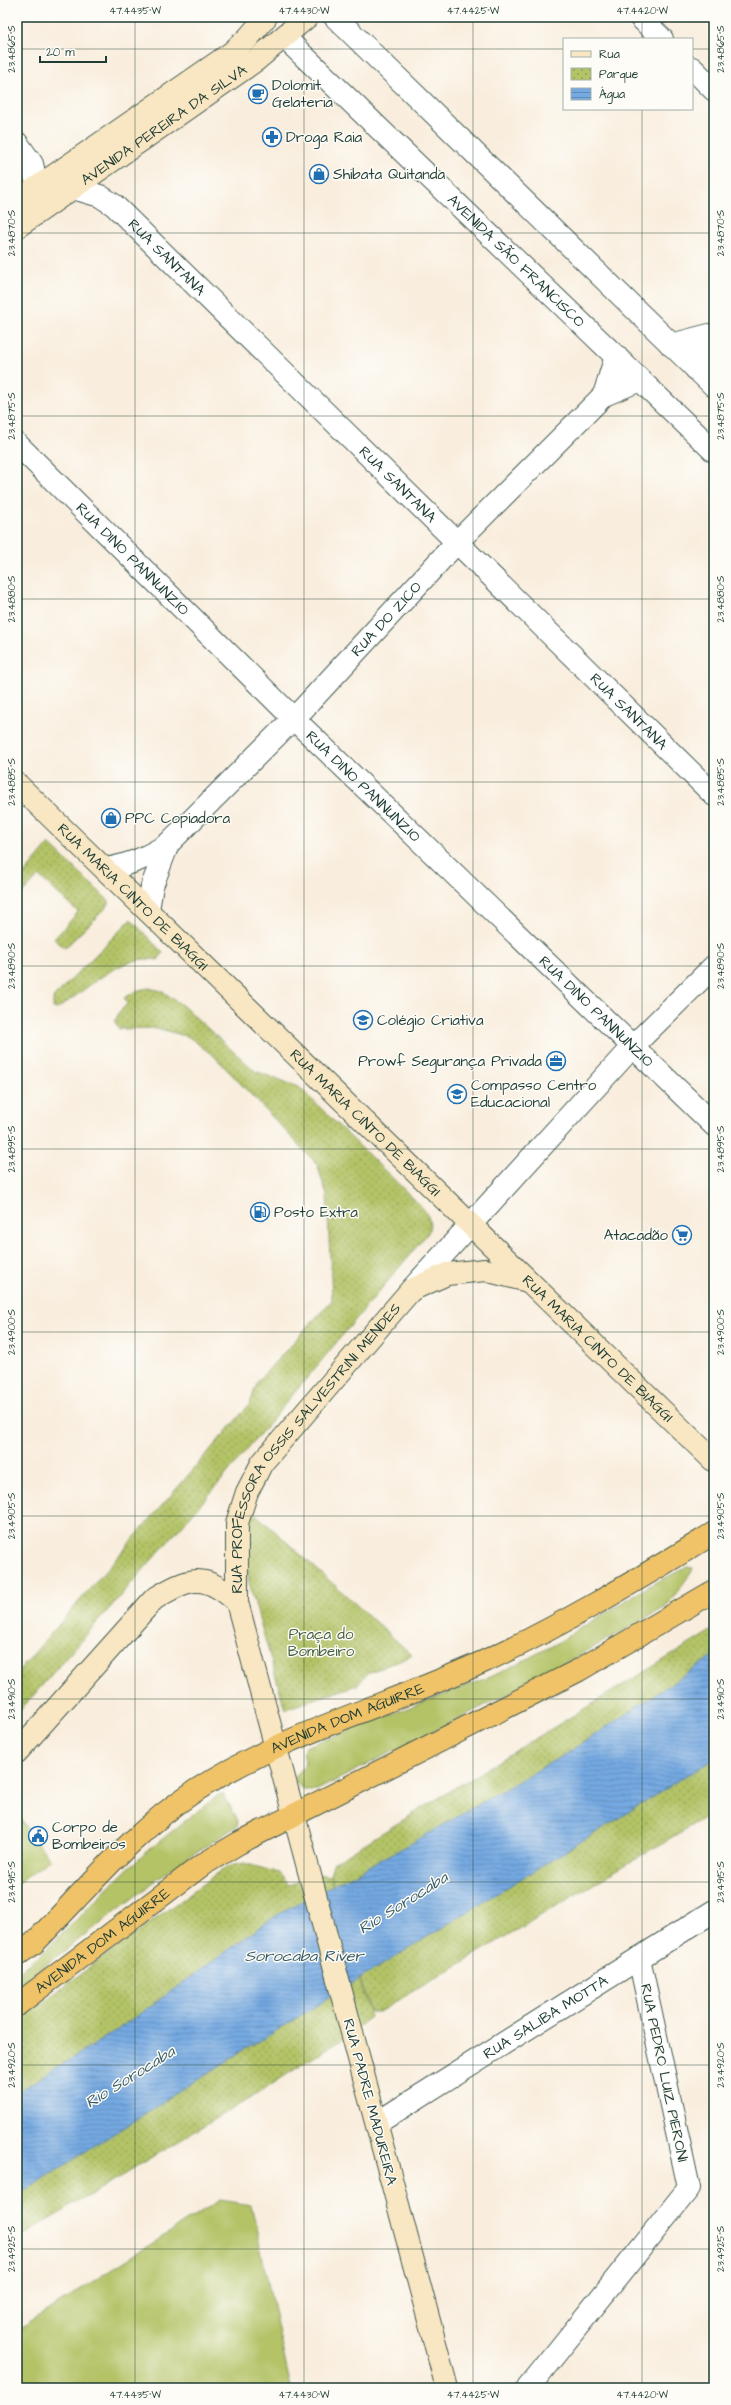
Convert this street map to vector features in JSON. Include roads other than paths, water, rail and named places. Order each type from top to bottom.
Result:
[{"type":"highway","name":"AVENIDA DOM AGUIRRE","points":[[17,1955],[34,1943],[136,1839],[195,1792],[275,1747],[484,1661],[544,1632],[714,1533]]},
{"type":"highway","name":"AVENIDA DOM AGUIRRE","points":[[17,2005],[202,1865],[244,1840],[579,1670],[714,1591]]},
{"type":"main road","name":"AVENIDA PEREIRA DA SILVA","points":[[17,227],[284,38],[307,17]]},
{"type":"main road","name":"AVENIDA PEREIRA DA SILVA","points":[[17,201],[232,53],[248,38],[264,18]]},
{"type":"main road","points":[[264,18],[284,38]]},
{"type":"main road","name":"RUA MARIA CINTO DE BIAGGI","points":[[17,784],[714,1461]]},
{"type":"main road","name":"RUA PROFESSORA OSSIS SALVESTRINI MENDES","points":[[237,1602],[237,1523],[247,1492],[262,1463],[411,1290],[447,1274],[485,1270],[528,1281]]},
{"type":"main road","name":"RUA PROFESSORA OSSIS SALVESTRINI MENDES","points":[[17,1752],[154,1599],[176,1586],[200,1580],[219,1586],[237,1602]]},
{"type":"main road","points":[[237,1602],[293,1816]]},
{"type":"main road","name":"RUA PADRE MADUREIRA","points":[[293,1816],[446,2388]]},
{"type":"street","points":[[335,17],[714,386]]},
{"type":"street","points":[[640,17],[661,38]]},
{"type":"street","name":"AVENIDA SÃO FRANCISCO","points":[[284,38],[714,451]]},
{"type":"street","points":[[693,69],[714,90]]},
{"type":"street","points":[[17,143],[32,164],[37,186]]},
{"type":"street","name":"RUA SANTANA","points":[[73,188],[100,196],[114,205],[456,543],[714,795]]},
{"type":"street","points":[[671,345],[712,332]]},
{"type":"street","points":[[696,369],[712,332]]},
{"type":"street","name":"RUA DO ZICO","points":[[604,395],[616,356]]},
{"type":"street","name":"RUA DO ZICO","points":[[105,869],[126,866],[147,858],[168,844],[294,719],[456,543],[604,395],[640,380]]},
{"type":"street","name":"RUA DINO PANNUNZIO","points":[[17,444],[294,719],[714,1125]]},
{"type":"street","name":"RUA DO ZICO","points":[[148,910],[152,886],[168,844]]},
{"type":"street","name":"RUA PROFESSORA OSSIS SALVESTRINI MENDES","points":[[411,1290],[633,1046],[714,966]]},
{"type":"street","name":"RUA SALIBA MOTTA","points":[[376,2123],[714,1911]]},
{"type":"street","name":"RUA PEDRO LUIZ PIERONI","points":[[528,2388],[689,2188],[638,1958]]},
{"type":"water","name":"Sorocaba River","points":[[714,1655],[714,1759],[200,2078],[17,2196],[17,2092],[117,2030],[277,1915],[412,1843],[572,1750]]},
{"type":"place","name":"Dolomit Gelateria","points":[[258,94]]},
{"type":"place","name":"Droga Raia","points":[[272,137]]},
{"type":"place","name":"Shibata Quitanda","points":[[319,174]]},
{"type":"place","name":"PPC Copiadora","points":[[111,818]]},
{"type":"place","name":"Colégio Criativa","points":[[363,1020]]},
{"type":"place","name":"Prowf Segurança Privada","points":[[556,1061]]},
{"type":"place","name":"Compasso Centro Educacional","points":[[457,1094]]},
{"type":"place","name":"Posto Extra","points":[[260,1212]]},
{"type":"place","name":"Atacadão","points":[[682,1235]]},
{"type":"place","name":"Corpo de Bombeiros","points":[[38,1836]]},
{"type":"park label","name":"Praça do Bombeiro","points":[[321,1642]]},
{"type":"water label","name":"Rio Sorocaba","points":[[403,1903]]},
{"type":"water label","name":"Rio Sorocaba","points":[[130,2077]]}]
